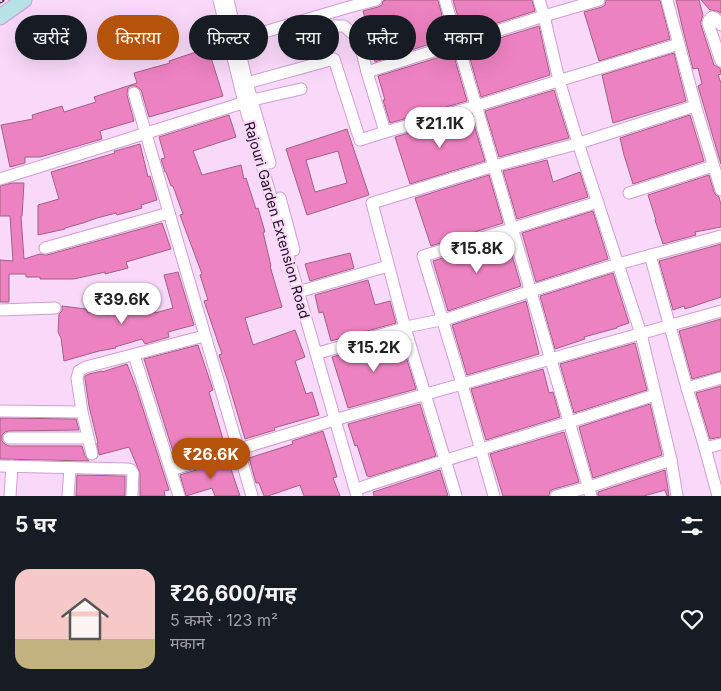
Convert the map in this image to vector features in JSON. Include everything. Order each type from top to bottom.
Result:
[{"type":"main road","points":[[0,17],[24,0]]},
{"type":"street","name":"Rajouri Garden Extension Road","points":[[218,0],[305,290],[338,419]]},
{"type":"street","name":"Rajouri Garden Extension Road","points":[[228,0],[231,15]]},
{"type":"street","points":[[316,15],[350,3],[376,0]]},
{"type":"street","points":[[445,0],[449,15]]},
{"type":"street","points":[[539,0],[559,80],[578,143],[641,334],[671,460],[677,496]]},
{"type":"street","points":[[501,30],[544,16],[575,3],[600,0]]},
{"type":"street","points":[[667,0],[695,106],[721,190]]},
{"type":"street","points":[[721,25],[712,17],[708,22],[721,60]]},
{"type":"street","points":[[339,26],[344,26],[354,34],[360,44],[385,132]]},
{"type":"street","points":[[247,83],[334,59],[360,140],[678,44]]},
{"type":"street","points":[[367,72],[426,54]]},
{"type":"street","name":"Rajouri Garden Extension Road","points":[[242,60],[247,83],[248,102],[360,493]]},
{"type":"street","points":[[463,60],[590,491]]},
{"type":"street","points":[[0,179],[248,102],[301,89]]},
{"type":"street","points":[[134,92],[252,496]]},
{"type":"street","points":[[456,496],[424,395],[372,203],[578,143],[695,106]]},
{"type":"street","points":[[629,192],[714,166]]},
{"type":"street","points":[[494,496],[423,256],[598,202]]},
{"type":"street","points":[[44,248],[169,213]]},
{"type":"street","points":[[322,352],[443,319],[618,264],[721,236]]},
{"type":"street","points":[[650,255],[718,496]]},
{"type":"street","points":[[305,290],[388,266]]},
{"type":"street","points":[[0,310],[55,308]]},
{"type":"street","points":[[170,470],[338,419],[721,311]]},
{"type":"street","points":[[92,454],[82,412],[77,378],[79,371],[86,367],[204,336]]},
{"type":"street","points":[[134,355],[178,496]]},
{"type":"street","points":[[686,388],[721,378]]},
{"type":"street","points":[[360,493],[444,460],[570,423],[655,395]]},
{"type":"street","points":[[0,411],[82,412]]},
{"type":"street","points":[[9,438],[88,438]]},
{"type":"street","points":[[705,448],[721,444]]},
{"type":"street","points":[[556,496],[590,491],[671,460]]},
{"type":"street","points":[[0,466],[128,469],[133,474],[132,496]]},
{"type":"street","points":[[10,496],[12,466]]},
{"type":"street","points":[[68,496],[70,468]]},
{"type":"building","points":[[438,0],[442,15],[426,15],[426,45],[416,49],[416,15],[364,15],[363,11],[382,5],[383,1]]},
{"type":"building","points":[[453,0],[532,0],[535,11],[501,22],[501,15],[457,15]]},
{"type":"building","points":[[606,0],[660,0],[670,39],[599,61],[584,12],[602,7],[605,5]]},
{"type":"building","points":[[676,0],[699,0],[703,15],[701,25],[714,65],[720,68],[721,74],[718,75],[721,83],[721,164],[698,86],[702,84],[698,68],[693,69]]},
{"type":"building","points":[[701,0],[721,0],[721,13],[710,10]]},
{"type":"building","points":[[539,26],[550,75],[481,97],[470,60],[501,60],[501,38]]},
{"type":"building","points":[[674,53],[686,101],[613,123],[602,75]]},
{"type":"building","points":[[189,54],[189,60],[212,60],[223,96],[149,117],[141,90],[136,86],[131,86],[128,88],[127,95],[134,121],[100,131],[102,139],[40,157],[25,157],[25,163],[10,167],[1,125],[33,119],[32,115],[62,106],[64,112],[96,102],[94,97],[137,83],[134,73],[170,63],[169,61],[172,60],[179,60],[179,58]]},
{"type":"building","points":[[430,60],[455,60],[467,101],[390,123],[378,76]]},
{"type":"building","points":[[554,90],[569,138],[499,157],[485,111]]},
{"type":"building","points":[[229,115],[236,137],[193,151],[202,175],[241,165],[244,179],[246,178],[256,209],[258,208],[265,232],[263,232],[270,266],[282,307],[245,318],[253,345],[295,330],[305,357],[295,361],[306,394],[312,392],[319,415],[274,428],[275,430],[245,439],[219,355],[222,354],[204,301],[208,300],[200,275],[202,274],[180,215],[183,214],[161,159],[165,158],[159,137]]},
{"type":"building","points":[[471,115],[485,161],[410,184],[395,137]]},
{"type":"building","points":[[690,115],[704,161],[633,184],[620,138]]},
{"type":"building","points":[[347,129],[369,195],[307,215],[286,149]],"holes":[[[338,151],[347,183],[315,192],[306,160]]]},
{"type":"building","points":[[140,144],[148,177],[150,176],[157,200],[141,205],[142,208],[117,215],[116,213],[65,229],[38,235],[38,205],[59,199],[51,172]]},
{"type":"building","points":[[547,160],[553,182],[580,172],[588,197],[517,219],[503,171]]},
{"type":"building","points":[[489,175],[503,223],[431,246],[415,198]]},
{"type":"building","points":[[709,175],[714,192],[719,197],[721,205],[721,227],[695,232],[696,235],[663,244],[648,195]]},
{"type":"building","points":[[24,183],[21,216],[24,259],[40,254],[47,255],[162,223],[171,249],[126,262],[128,268],[74,279],[40,279],[40,277],[26,277],[26,274],[9,274],[9,302],[0,302],[0,260],[13,261],[10,216],[0,216],[0,186]]},
{"type":"building","points":[[593,211],[608,259],[536,282],[522,233]]},
{"type":"building","points":[[507,238],[521,286],[448,311],[433,261]]},
{"type":"building","points":[[721,244],[721,297],[685,309],[684,306],[673,310],[659,261]]},
{"type":"building","points":[[350,253],[354,268],[310,281],[305,264]]},
{"type":"building","points":[[178,272],[194,325],[168,332],[169,337],[145,344],[142,339],[116,348],[64,361],[61,338],[58,332],[59,314],[62,311],[62,306],[86,309],[88,313],[106,309],[107,315],[131,308],[132,314],[147,310],[147,312],[155,310],[155,313],[173,308],[164,275]]},
{"type":"building","points":[[613,273],[629,323],[584,337],[585,339],[555,349],[540,296]]},
{"type":"building","points":[[368,280],[375,305],[390,301],[396,323],[331,341],[323,312],[319,313],[315,295]]},
{"type":"building","points":[[526,301],[539,354],[467,375],[452,325]]},
{"type":"building","points":[[721,319],[721,371],[692,379],[679,331]]},
{"type":"building","points":[[400,337],[416,389],[348,408],[332,357]]},
{"type":"building","points":[[635,343],[647,390],[574,413],[560,364]]},
{"type":"building","points":[[198,345],[213,390],[209,392],[225,446],[176,461],[144,359]]},
{"type":"building","points":[[127,364],[169,490],[164,491],[165,496],[140,496],[140,473],[129,447],[99,455],[85,376]]},
{"type":"building","points":[[543,369],[549,393],[553,392],[560,417],[486,440],[471,389]]},
{"type":"building","points":[[721,386],[721,437],[710,439],[696,393]]},
{"type":"building","points":[[420,404],[436,456],[369,477],[367,476],[348,424]]},
{"type":"building","points":[[650,404],[662,455],[593,478],[579,427]]},
{"type":"building","points":[[0,418],[76,419],[79,430],[9,431],[2,435],[2,441],[9,446],[82,446],[85,456],[89,461],[0,459]]},
{"type":"building","points":[[323,431],[337,477],[333,478],[340,496],[304,496],[300,485],[264,496],[259,483],[256,483],[249,458],[293,444],[292,441]]},
{"type":"building","points":[[564,432],[579,482],[554,489],[550,491],[549,496],[503,496],[490,454]]},
{"type":"building","points":[[228,460],[240,496],[215,496],[212,488],[186,496],[180,475]]},
{"type":"building","points":[[440,470],[448,496],[374,496],[373,492]]},
{"type":"building","points":[[665,470],[669,496],[667,496],[665,490],[644,496],[598,496],[598,492]]},
{"type":"building","points":[[77,475],[125,476],[125,496],[76,496]]}]
